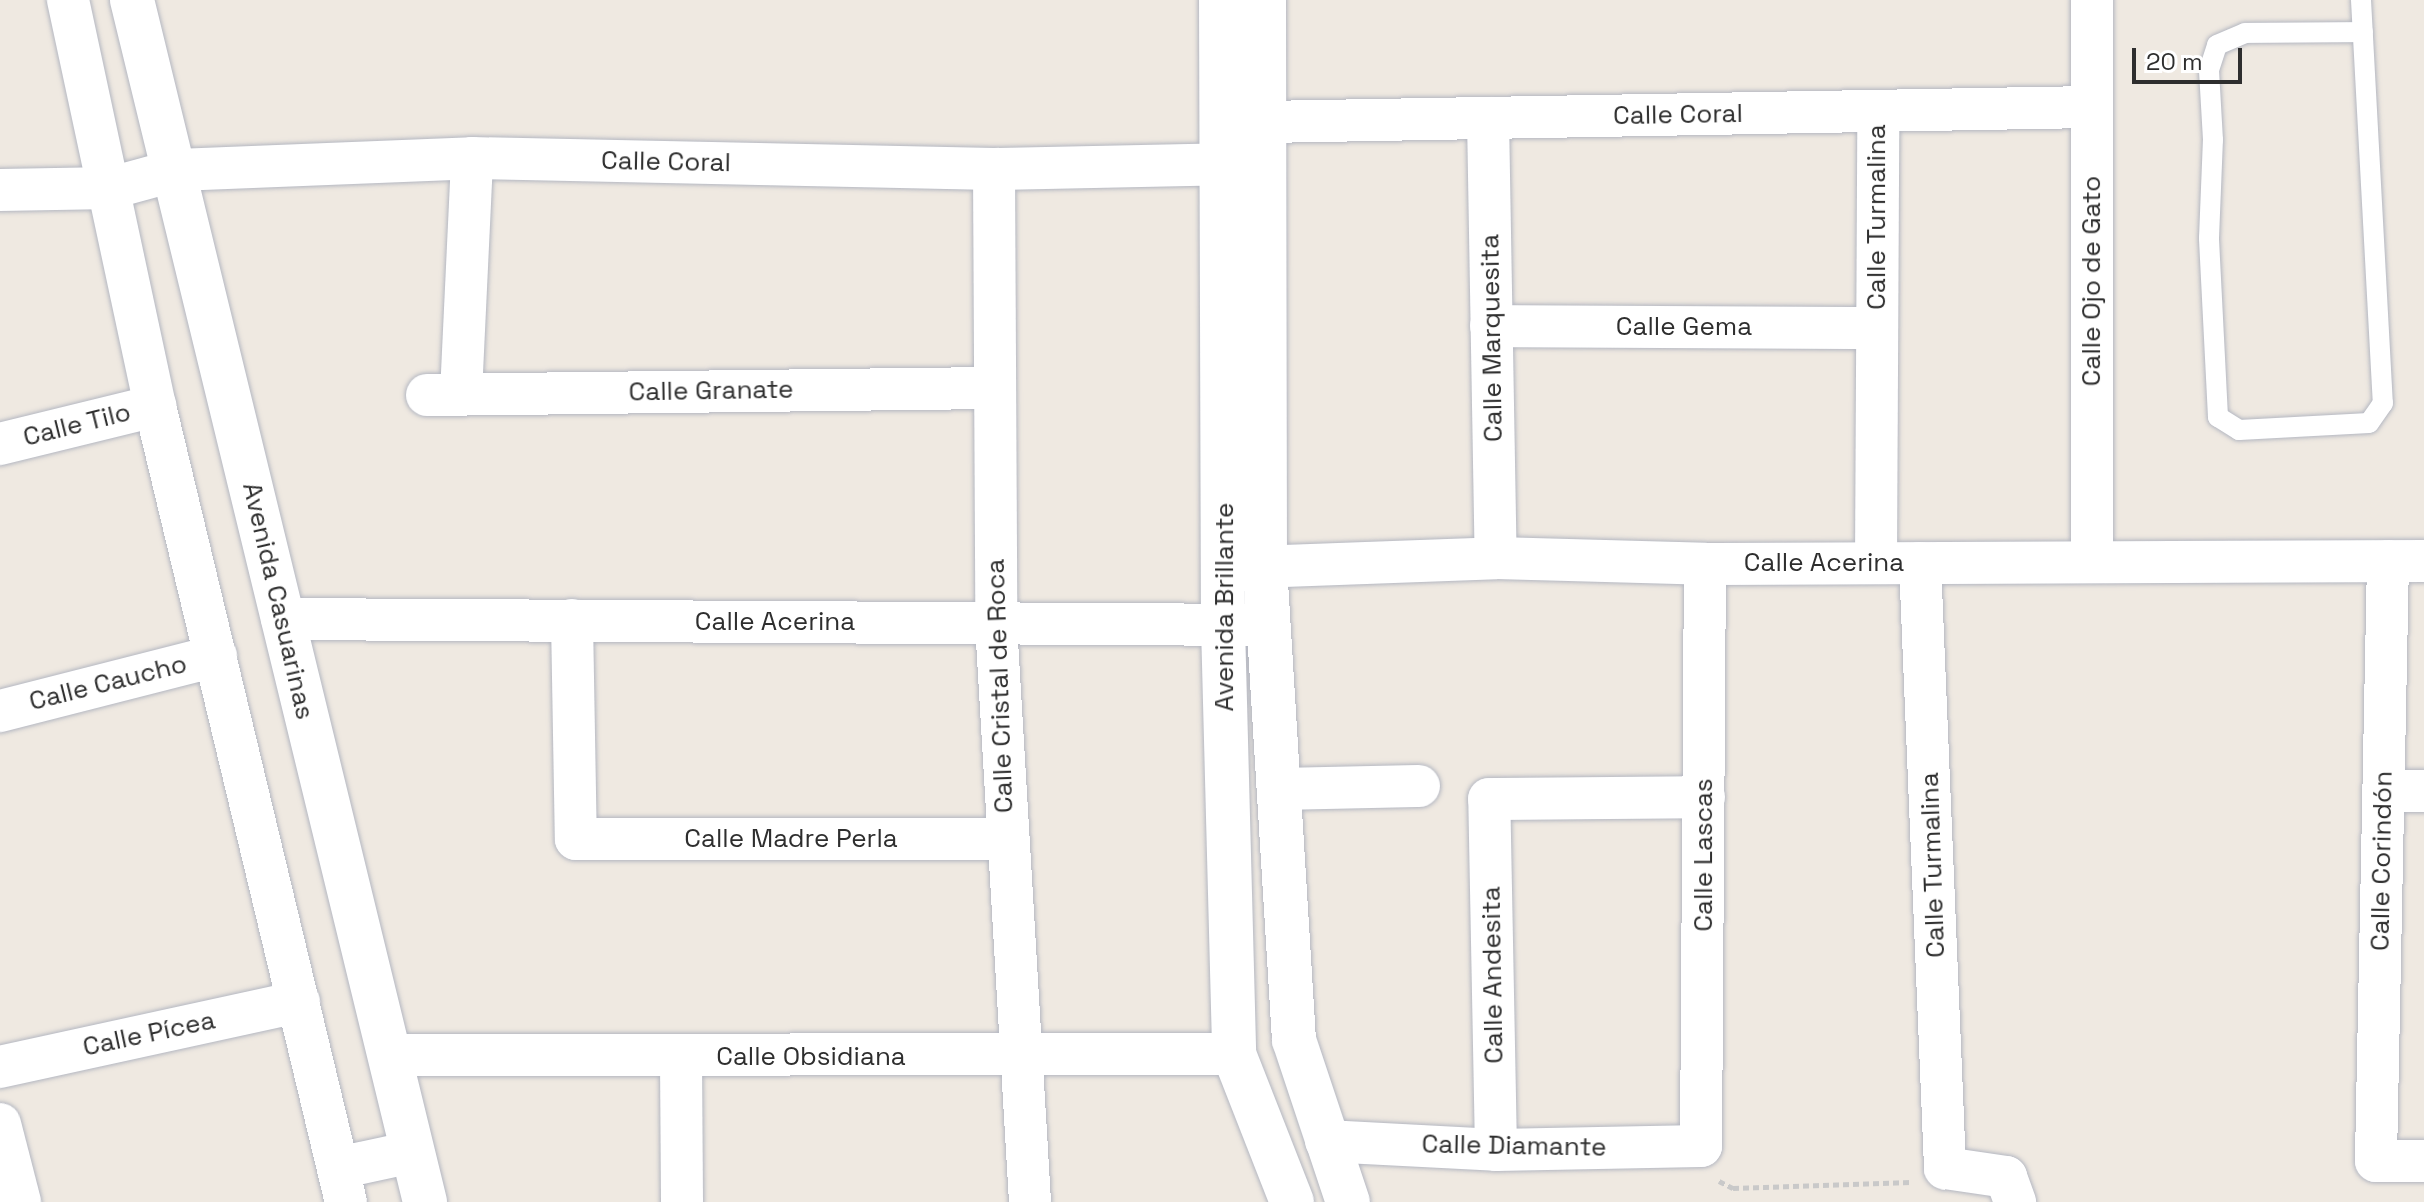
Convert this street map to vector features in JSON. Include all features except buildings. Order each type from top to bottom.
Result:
[{"type":"main road","name":"Avenida Casuarinas","points":[[132,0],[177,170],[282,619],[425,1202]]},
{"type":"main road","name":"Avenida Brillante","points":[[1221,0],[1244,169],[1244,567],[1223,626],[1234,1054],[1292,1202]]},
{"type":"main road","name":"Avenida Brillante","points":[[1244,169],[1264,122],[1264,0]]},
{"type":"main road","name":"Avenida Brillante","points":[[1244,567],[1269,624],[1294,1040],[1348,1202]]},
{"type":"street","points":[[68,0],[111,188],[155,406],[342,1185],[412,1152]]},
{"type":"street","name":"Calle Ojo de Gato","points":[[2092,0],[2092,562]]},
{"type":"street","name":"Calle Coral","points":[[1264,122],[2092,107]]},
{"type":"street","name":"Calle Turmalina","points":[[1876,563],[1878,111]]},
{"type":"street","name":"Calle Marquesita","points":[[1488,118],[1496,558]]},
{"type":"street","name":"Calle Coral","points":[[0,190],[111,188],[177,170],[472,158],[994,169],[1244,169]]},
{"type":"street","name":"Calle Granate","points":[[472,158],[444,394],[995,388]]},
{"type":"street","name":"Calle Cristal de Roca","points":[[994,169],[996,624],[1005,839],[1030,1202]]},
{"type":"street","name":"Calle Gema","points":[[1491,326],[1877,328]]},
{"type":"street","name":"Calle Tilo","points":[[0,444],[155,406]]},
{"type":"street","name":"Calle Acerina","points":[[1244,567],[1496,558],[1705,564],[2406,561]]},
{"type":"street","name":"Calle Corindón","points":[[2406,561],[2404,791],[2376,1161],[2424,1161]]},
{"type":"street","name":"Calle Turmalina","points":[[1920,563],[1945,1168]]},
{"type":"street","name":"Calle Lascas","points":[[1701,1146],[1705,564]]},
{"type":"street","name":"Calle Acerina","points":[[282,619],[1269,624]]},
{"type":"street","name":"Calle Madre Perla","points":[[572,620],[576,839],[1005,839]]},
{"type":"street","name":"Calle Caucho","points":[[0,711],[216,656]]},
{"type":"street","points":[[1278,789],[1419,786]]},
{"type":"street","name":"Calle Andesita","points":[[1496,1150],[1489,799],[1704,797]]},
{"type":"street","name":"Calle Pícea","points":[[0,1067],[299,1002]]},
{"type":"street","name":"Calle Obsidiana","points":[[389,1055],[681,1058],[1234,1054]]},
{"type":"street","points":[[681,1058],[682,1202]]},
{"type":"street","points":[[0,1124],[20,1202]]},
{"type":"street","name":"Calle Diamante","points":[[1326,1141],[1496,1150],[1701,1146]]},
{"type":"street","points":[[1945,1168],[2011,1189]]},
{"type":"lane","points":[[2361,0],[2363,32],[2383,403],[2369,423],[2239,430],[2218,417],[2209,238],[2213,57],[2217,45],[2245,33],[2363,32]]},
{"type":"path","points":[[1701,1146],[1713,1178],[1733,1188],[1907,1183],[1945,1168]]}]
